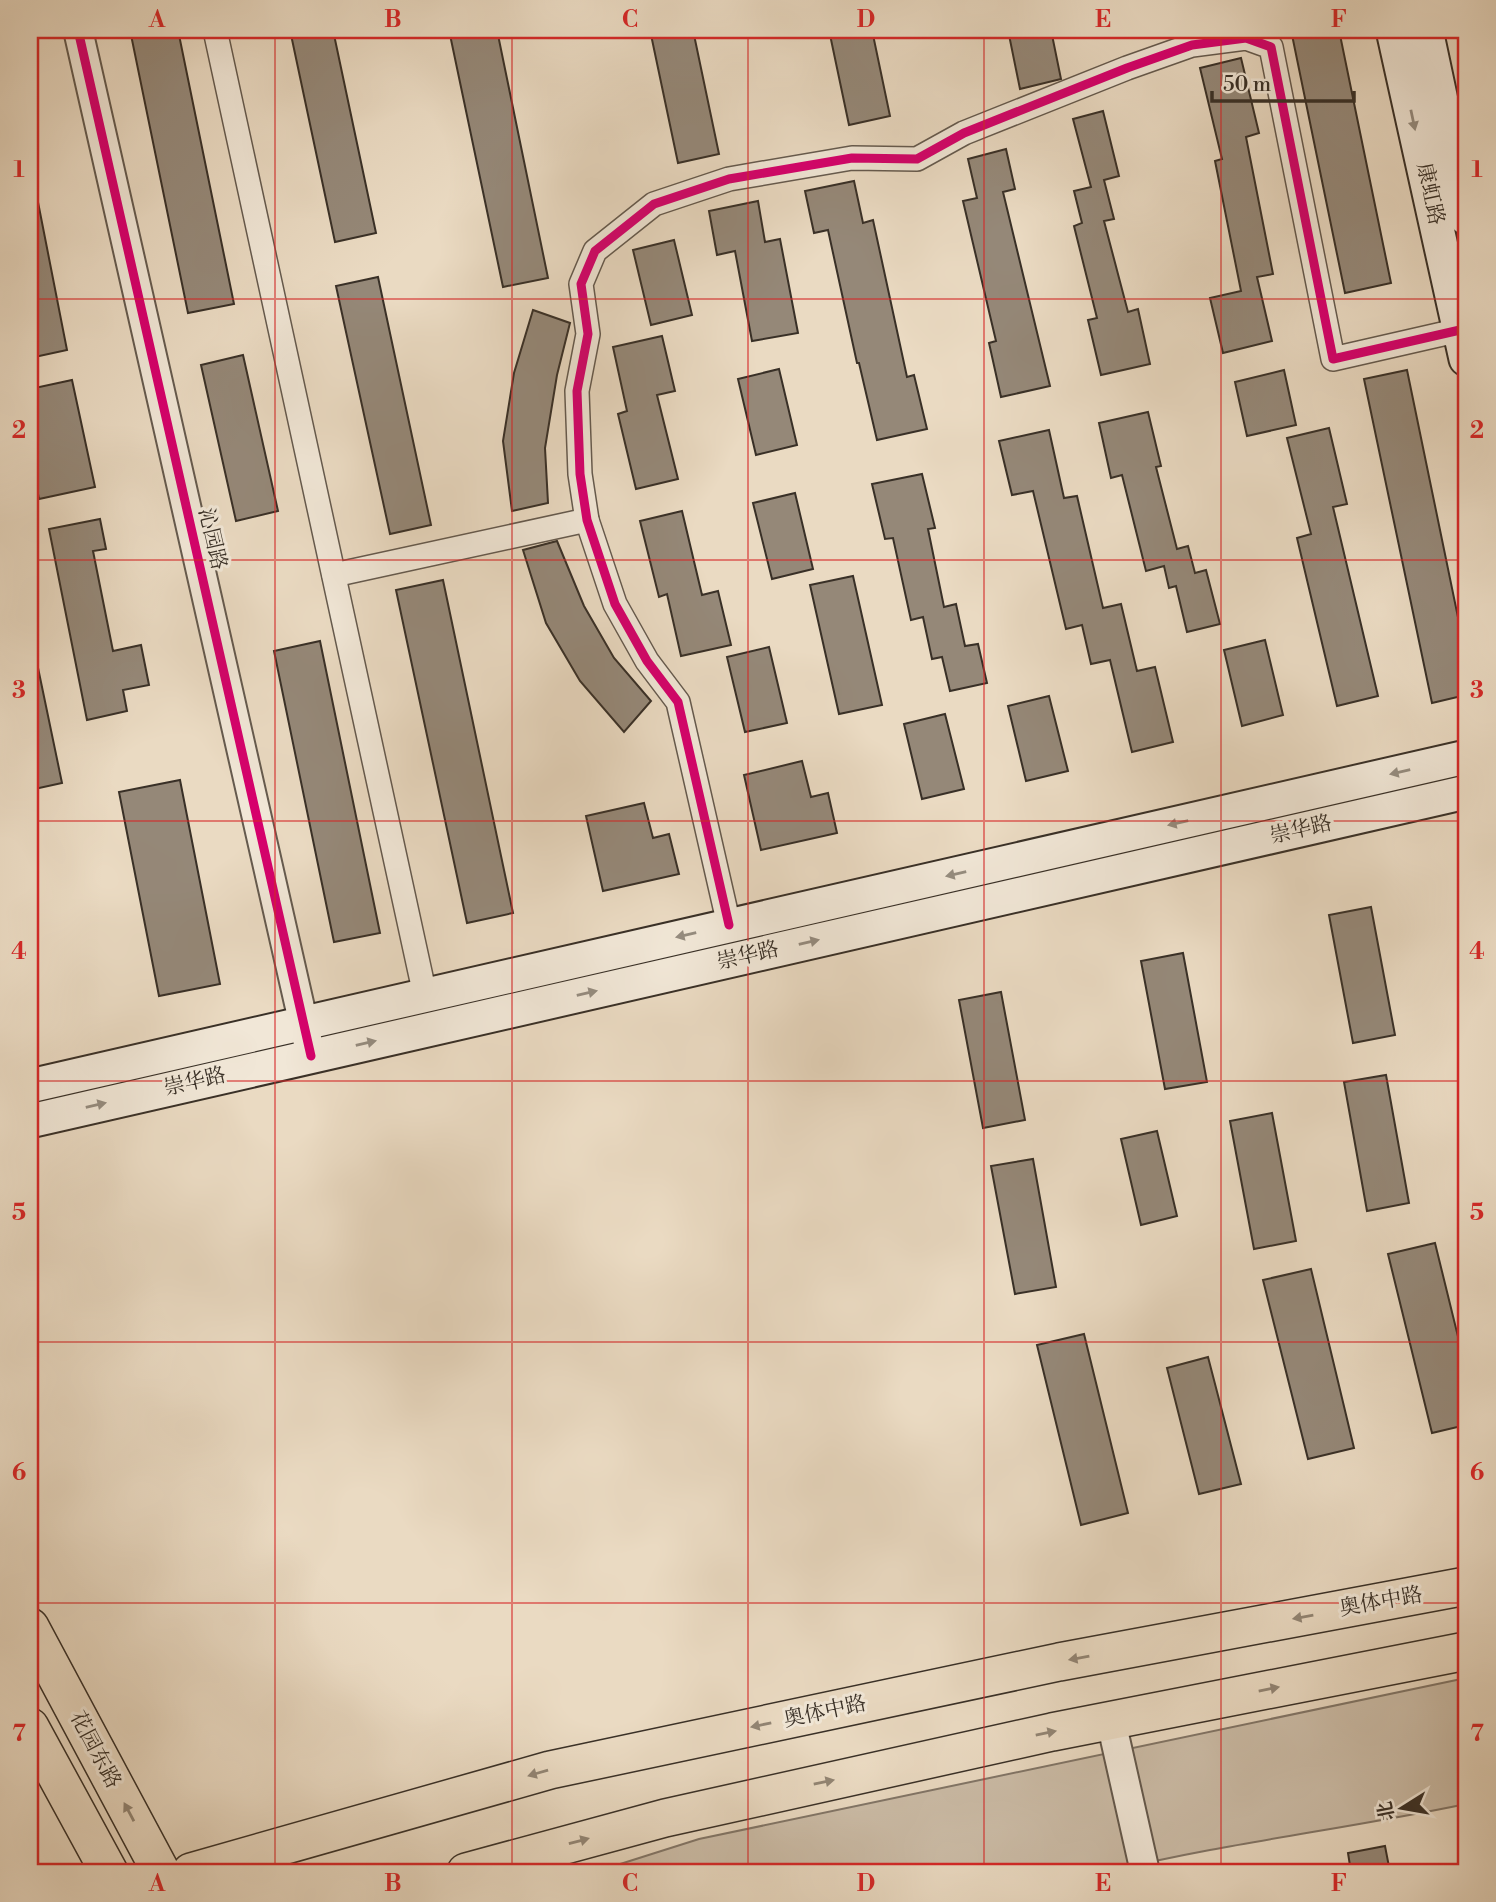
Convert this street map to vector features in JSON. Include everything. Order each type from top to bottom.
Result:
[{"type":"main road","name":"康虹路","points":[[1393,30],[1463,344]]},
{"type":"main road","name":"康虹路","points":[[1426,30],[1466,218]]},
{"type":"main road","name":"崇华路","points":[[30,1086],[1466,757]]},
{"type":"main road","name":"崇华路","points":[[30,1121],[1466,792]]},
{"type":"main road","name":"奥体中路","points":[[191,1872],[550,1770],[1059,1662],[1466,1586]]},
{"type":"main road","name":"花园东路","points":[[30,1627],[161,1872]]},
{"type":"main road","points":[[466,1872],[665,1818],[1052,1732],[1466,1651]]},
{"type":"main road","points":[[30,1727],[109,1872]]},
{"type":"street","name":"沁园路","points":[[78,30],[311,1056]]},
{"type":"street","points":[[215,30],[425,995]]},
{"type":"street","points":[[729,925],[678,702],[647,661],[615,604],[587,520],[580,474],[577,391],[588,334],[581,285],[595,251],[654,204],[729,179],[852,158],[917,159],[964,134],[1127,68],[1192,45],[1246,37],[1271,47],[1333,359],[1463,344]]},
{"type":"street","points":[[334,575],[587,520]]},
{"type":"street","points":[[1111,1721],[1145,1872]]},
{"type":"shaded area","points":[[1466,1678],[1466,1804],[1196,1853],[1107,1872],[595,1872],[699,1839]]},
{"type":"building","points":[[130,30],[178,30],[234,304],[188,313]]},
{"type":"building","points":[[290,30],[333,30],[376,233],[335,242]]},
{"type":"building","points":[[449,30],[497,30],[548,278],[503,287]]},
{"type":"building","points":[[650,30],[693,30],[719,154],[678,163]]},
{"type":"building","points":[[829,30],[872,30],[890,116],[849,125]]},
{"type":"building","points":[[1008,30],[1051,30],[1061,79],[1020,89]]},
{"type":"building","points":[[1291,30],[1339,30],[1391,283],[1345,293]]},
{"type":"building","points":[[1241,58],[1259,133],[1246,137],[1273,274],[1257,277],[1272,341],[1223,353],[1210,298],[1241,291],[1215,161],[1222,159],[1200,68]]},
{"type":"building","points":[[1103,111],[1119,176],[1104,180],[1114,219],[1104,221],[1128,312],[1138,309],[1150,364],[1101,375],[1088,320],[1097,318],[1074,226],[1082,223],[1074,191],[1091,187],[1073,119]]},
{"type":"building","points":[[1006,149],[1015,189],[1003,192],[1050,386],[1001,397],[989,343],[996,341],[963,201],[977,198],[968,159]]},
{"type":"building","points":[[854,181],[863,223],[873,220],[907,377],[914,375],[927,429],[877,440],[828,230],[814,233],[805,191]]},
{"type":"building","points":[[30,197],[37,197],[67,350],[30,358]]},
{"type":"building","points":[[758,201],[765,242],[780,239],[798,333],[752,341],[735,251],[717,255],[709,211]]},
{"type":"building","points":[[674,240],[692,315],[651,325],[633,250]]},
{"type":"building","points":[[378,277],[431,525],[390,534],[336,286]]},
{"type":"building","points":[[533,310],[570,323],[557,375],[545,448],[548,503],[512,511],[503,441],[514,373]]},
{"type":"building","points":[[662,336],[675,391],[657,395],[678,479],[636,489],[618,414],[627,411],[613,347]]},
{"type":"building","points":[[243,355],[278,511],[236,521],[201,365]]},
{"type":"building","points":[[779,369],[797,445],[756,455],[738,379]]},
{"type":"building","points":[[1284,370],[1296,425],[1247,436],[1235,382]]},
{"type":"building","points":[[1407,370],[1466,656],[1466,695],[1432,703],[1364,379]]},
{"type":"building","points":[[72,380],[95,487],[39,499],[30,454],[30,389]]},
{"type":"building","points":[[1148,412],[1161,466],[1156,467],[1177,549],[1188,546],[1195,573],[1206,570],[1220,624],[1187,632],[1176,586],[1169,588],[1164,566],[1146,571],[1122,475],[1111,478],[1099,423]]},
{"type":"building","points":[[1329,428],[1347,504],[1333,507],[1378,696],[1337,706],[1297,538],[1311,534],[1287,438]]},
{"type":"building","points":[[1049,430],[1064,498],[1077,496],[1103,608],[1121,604],[1137,671],[1155,667],[1173,742],[1132,752],[1110,660],[1091,664],[1082,625],[1066,629],[1033,491],[1012,495],[999,441]]},
{"type":"building","points":[[922,474],[935,528],[928,529],[944,607],[956,604],[965,646],[978,644],[987,683],[950,691],[942,657],[932,659],[923,617],[911,620],[893,538],[885,539],[872,484]]},
{"type":"building","points":[[795,493],[813,569],[772,579],[753,503]]},
{"type":"building","points":[[682,511],[702,595],[718,591],[731,645],[681,656],[667,594],[659,597],[640,521]]},
{"type":"building","points":[[100,519],[106,549],[93,551],[113,651],[141,645],[149,685],[123,690],[127,711],[87,720],[49,529]]},
{"type":"building","points":[[557,541],[584,606],[614,658],[651,701],[624,732],[580,681],[546,623],[523,550]]},
{"type":"building","points":[[853,576],[882,705],[839,714],[810,585]]},
{"type":"building","points":[[443,580],[513,913],[467,923],[396,590]]},
{"type":"building","points":[[1265,640],[1283,715],[1242,726],[1224,650]]},
{"type":"building","points":[[320,641],[380,933],[334,942],[274,651]]},
{"type":"building","points":[[769,647],[787,723],[745,732],[727,657]]},
{"type":"building","points":[[37,663],[62,783],[30,790],[30,664]]},
{"type":"building","points":[[1049,696],[1068,771],[1026,781],[1008,706]]},
{"type":"building","points":[[945,714],[964,789],[922,799],[904,724]]},
{"type":"building","points":[[802,761],[811,797],[828,793],[837,833],[761,850],[744,775]]},
{"type":"building","points":[[180,780],[220,984],[159,996],[119,792]]},
{"type":"building","points":[[644,803],[653,838],[669,834],[679,874],[603,891],[586,816]]},
{"type":"building","points":[[1371,907],[1395,1035],[1353,1043],[1329,915]]},
{"type":"building","points":[[1183,953],[1207,1082],[1165,1089],[1141,961]]},
{"type":"building","points":[[1001,992],[1025,1120],[983,1128],[959,1000]]},
{"type":"building","points":[[1386,1075],[1409,1203],[1367,1211],[1344,1082]]},
{"type":"building","points":[[1272,1113],[1296,1241],[1254,1249],[1230,1121]]},
{"type":"building","points":[[1157,1131],[1177,1216],[1141,1225],[1121,1139]]},
{"type":"building","points":[[1033,1159],[1056,1287],[1015,1294],[991,1166]]},
{"type":"building","points":[[1435,1243],[1466,1369],[1466,1425],[1432,1433],[1388,1254]]},
{"type":"building","points":[[1311,1269],[1354,1448],[1308,1459],[1263,1280]]},
{"type":"building","points":[[1084,1334],[1128,1513],[1081,1525],[1037,1345]]},
{"type":"building","points":[[1208,1357],[1241,1484],[1199,1494],[1167,1368]]},
{"type":"building","points":[[1385,1846],[1390,1872],[1351,1872],[1348,1853]]},
{"type":"cycle path","points":[[78,30],[311,1056]]},
{"type":"cycle path","points":[[729,925],[678,702],[647,661],[615,604],[587,520],[580,474],[577,391],[588,334],[581,284],[595,251],[654,204],[729,179],[852,158],[917,159],[964,133],[1127,68],[1192,45],[1246,38],[1271,47],[1333,359],[1460,330]]}]
